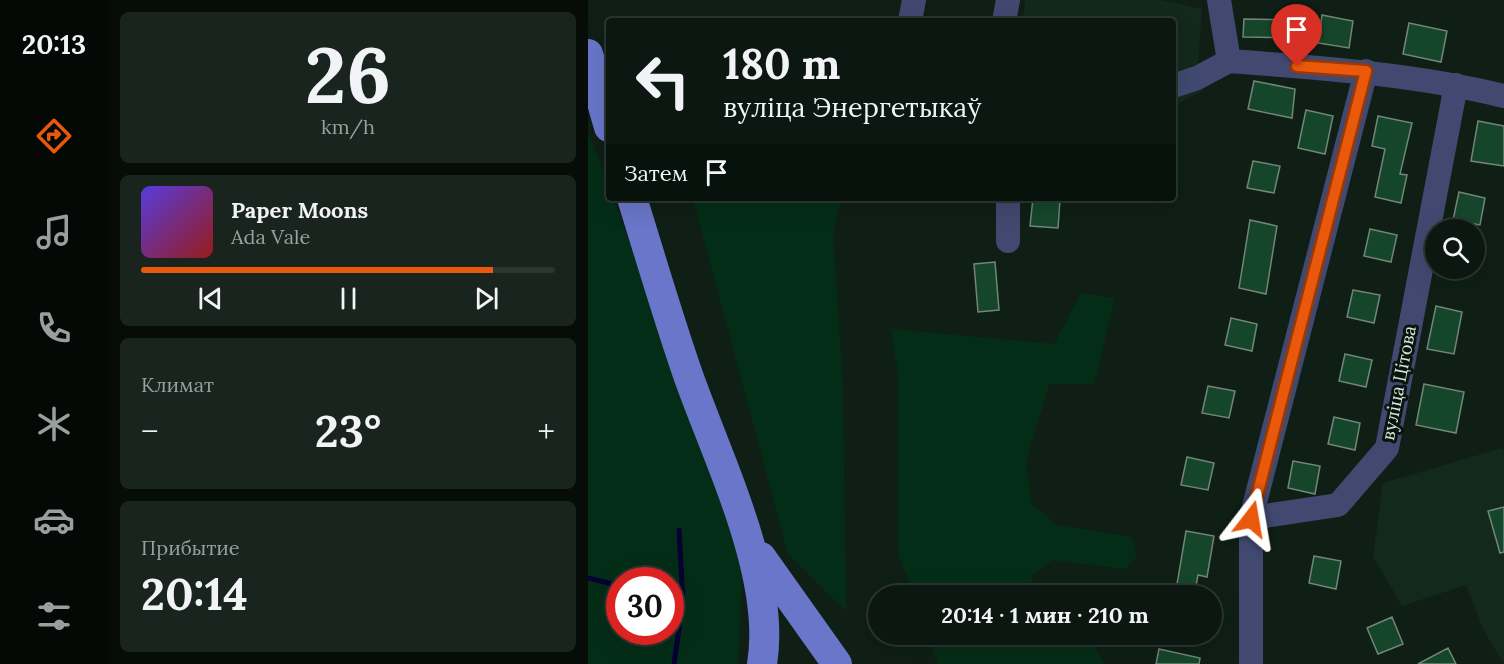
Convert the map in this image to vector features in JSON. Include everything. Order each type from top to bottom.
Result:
[{"type":"main road","points":[[588,54],[606,117]]},
{"type":"main road","points":[[633,201],[687,371],[746,534],[762,589],[762,664]]},
{"type":"main road","points":[[746,534],[837,664]]},
{"type":"street","points":[[911,18],[914,0]]},
{"type":"street","points":[[1005,18],[1008,0]]},
{"type":"street","points":[[1219,0],[1229,61]]},
{"type":"street","points":[[1176,85],[1197,78],[1229,61],[1366,71],[1456,85],[1504,96]]},
{"type":"street","points":[[1251,664],[1251,519],[1366,71]]},
{"type":"street","name":"вуліца Цітова","points":[[1251,519],[1338,505],[1387,448],[1456,85]]},
{"type":"street","points":[[1008,201],[1008,241]]},
{"type":"shaded area","points":[[1025,0],[1161,0],[1202,9],[1197,78],[1203,90],[1176,105],[1176,18],[1023,18]]},
{"type":"shaded area","points":[[588,131],[606,180],[606,201],[614,201],[743,551],[738,664],[588,664]]},
{"type":"shaded area","points":[[694,201],[840,201],[833,233],[843,390],[846,611],[788,554]]},
{"type":"shaded area","points":[[1081,293],[1115,298],[1094,384],[1049,384],[1026,463],[1032,505],[1057,525],[1131,537],[1137,556],[1125,569],[1052,560],[1031,577],[1034,585],[909,585],[898,553],[898,374],[891,329],[1054,344]]},
{"type":"shaded area","points":[[1502,448],[1504,451],[1504,664],[1484,631],[1466,585],[1402,606],[1373,556],[1383,483]]},
{"type":"shaded area","points":[[931,645],[1094,645],[1104,664],[938,664]]},
{"type":"building","points":[[1322,15],[1353,21],[1349,48],[1318,43]]},
{"type":"building","points":[[1244,19],[1296,20],[1296,38],[1243,37]]},
{"type":"building","points":[[1409,23],[1447,31],[1441,62],[1403,54]]},
{"type":"building","points":[[1254,81],[1295,89],[1292,118],[1248,109]]},
{"type":"building","points":[[1306,110],[1333,116],[1325,154],[1298,148]]},
{"type":"building","points":[[1378,116],[1412,123],[1400,174],[1407,175],[1401,203],[1375,197],[1385,149],[1372,146]]},
{"type":"building","points":[[1478,121],[1504,126],[1504,166],[1471,161]]},
{"type":"building","points":[[1253,161],[1280,166],[1274,193],[1247,188]]},
{"type":"building","points":[[1459,192],[1485,198],[1481,219],[1453,219]]},
{"type":"building","points":[[1033,201],[1060,201],[1058,228],[1030,226]]},
{"type":"building","points":[[1250,220],[1277,226],[1266,294],[1239,288]]},
{"type":"building","points":[[1370,229],[1397,235],[1391,262],[1364,256]]},
{"type":"building","points":[[995,262],[999,310],[978,312],[974,264]]},
{"type":"building","points":[[1353,290],[1380,295],[1374,323],[1347,317]]},
{"type":"building","points":[[1436,306],[1462,312],[1454,354],[1427,349]]},
{"type":"building","points":[[1231,318],[1257,324],[1252,351],[1225,345]]},
{"type":"building","points":[[1345,354],[1372,360],[1366,387],[1339,381]]},
{"type":"building","points":[[1424,384],[1464,392],[1456,433],[1416,425]]},
{"type":"building","points":[[1208,386],[1235,391],[1229,418],[1202,413]]},
{"type":"building","points":[[1334,417],[1360,423],[1355,450],[1328,444]]},
{"type":"building","points":[[1187,457],[1214,463],[1208,490],[1181,485]]},
{"type":"building","points":[[1293,461],[1320,466],[1315,494],[1288,488]]},
{"type":"building","points":[[1504,507],[1504,552],[1500,553],[1488,511]]},
{"type":"building","points":[[1186,531],[1214,536],[1207,577],[1198,575],[1196,585],[1177,585]]},
{"type":"building","points":[[1314,556],[1341,561],[1336,589],[1309,583]]},
{"type":"building","points":[[1392,617],[1403,644],[1378,654],[1367,628]]},
{"type":"building","points":[[1448,648],[1456,664],[1418,664]]},
{"type":"building","points":[[1159,649],[1200,658],[1199,664],[1156,664]]},
{"type":"waterway","points":[[679,530],[681,567]]},
{"type":"waterway","points":[[588,578],[606,582]]},
{"type":"waterway","points":[[674,664],[677,645]]},
{"type":"route","points":[[1251,519],[1366,71],[1297,66]]}]
